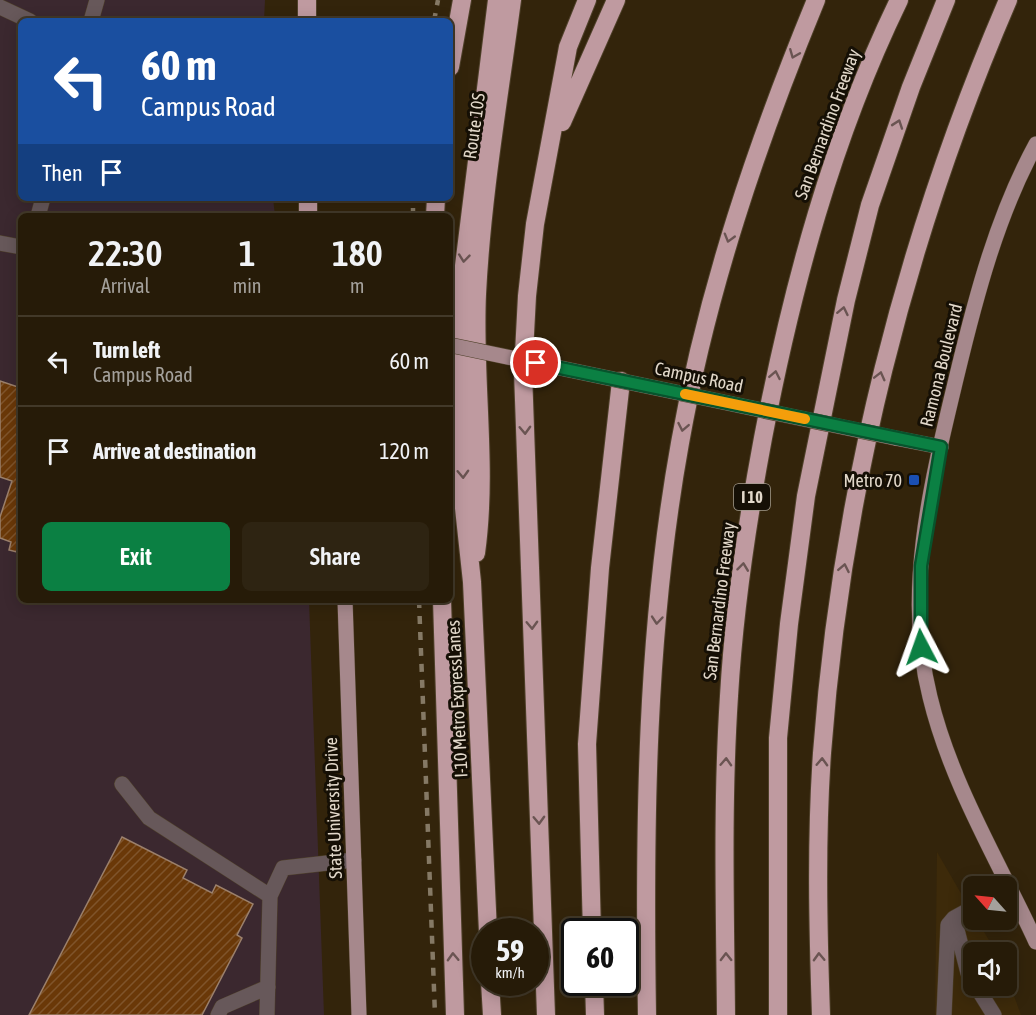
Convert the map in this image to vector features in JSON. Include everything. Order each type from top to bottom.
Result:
[{"type":"highway","points":[[307,0],[307,18]]},
{"type":"highway","points":[[453,50],[462,0]]},
{"type":"highway","name":"I-10 Metro ExpressLanes","points":[[487,918],[472,582],[464,508],[461,290],[477,201],[497,0]]},
{"type":"highway","name":"Route 10S","points":[[477,201],[512,0]]},
{"type":"highway","points":[[546,1015],[523,372],[527,296],[535,224],[568,47],[587,0]]},
{"type":"highway","points":[[549,155],[616,0]]},
{"type":"highway","points":[[647,1015],[651,679],[667,524],[678,453],[698,354],[732,228],[762,139],[816,0]]},
{"type":"highway","name":"San Bernardino Freeway","points":[[726,1015],[725,788],[729,695],[752,500],[779,358],[818,207],[848,123],[899,0]]},
{"type":"highway","points":[[778,1015],[778,738],[789,624],[806,496],[846,300],[870,205],[911,87],[946,0]]},
{"type":"highway","points":[[821,1015],[818,917],[822,754],[838,599],[879,382],[919,236],[965,107],[1008,0]]},
{"type":"highway","points":[[965,107],[1022,0]]},
{"type":"highway","points":[[592,918],[587,744],[599,579],[621,381]]},
{"type":"highway","name":"I-10 Metro ExpressLanes","points":[[442,603],[455,1015]]},
{"type":"highway","points":[[491,996],[492,1015]]},
{"type":"highway","points":[[594,996],[595,1015]]},
{"type":"main road","name":"Ramona Boulevard","points":[[1003,876],[948,756],[935,717],[923,663],[920,631],[921,566],[941,447],[964,348],[992,248],[1018,177],[1036,144]]},
{"type":"main road","name":"Campus Road","points":[[453,346],[941,447]]},
{"type":"main road","name":"State University Drive","points":[[345,603],[359,1015]]},
{"type":"main road","name":"Ramona Boulevard","points":[[1017,904],[1036,942]]},
{"type":"street","points":[[92,18],[97,0]]},
{"type":"street","points":[[0,7],[24,18]]},
{"type":"street","points":[[0,243],[18,246]]},
{"type":"street","points":[[122,784],[149,818],[270,896]]},
{"type":"street","points":[[267,1015],[270,896],[283,868],[354,860]]},
{"type":"street","points":[[944,1015],[948,925],[963,913]]},
{"type":"street","points":[[954,918],[963,953]]},
{"type":"street","points":[[218,1015],[222,1007],[268,987]]},
{"type":"street","points":[[982,996],[994,1015]]},
{"type":"shaded area","points":[[0,0],[265,0],[264,18],[18,18],[18,201],[273,201],[275,213],[18,213],[18,603],[309,603],[324,1015],[0,1015]]},
{"type":"shaded area","points":[[937,852],[963,897],[963,930],[983,930],[990,942],[963,942],[963,996],[1014,996],[1021,1015],[935,1015]]},
{"type":"building","points":[[0,381],[18,387],[18,552],[9,550],[11,542],[0,538],[0,517],[12,481],[0,477]]},
{"type":"building","points":[[122,837],[187,870],[183,878],[212,893],[216,885],[253,904],[237,935],[242,938],[202,1015],[29,1015]]},
{"type":"railway","points":[[435,18],[438,0]]},
{"type":"railway","points":[[413,201],[413,213]]},
{"type":"railway","points":[[419,603],[435,1015]]},
{"type":"slow traffic","points":[[685,394],[805,419]]},
{"type":"place","name":"Metro 70","points":[[914,480]]},
{"type":"route","points":[[536,363],[941,447],[929,504],[921,566],[919,598],[921,647]]}]
